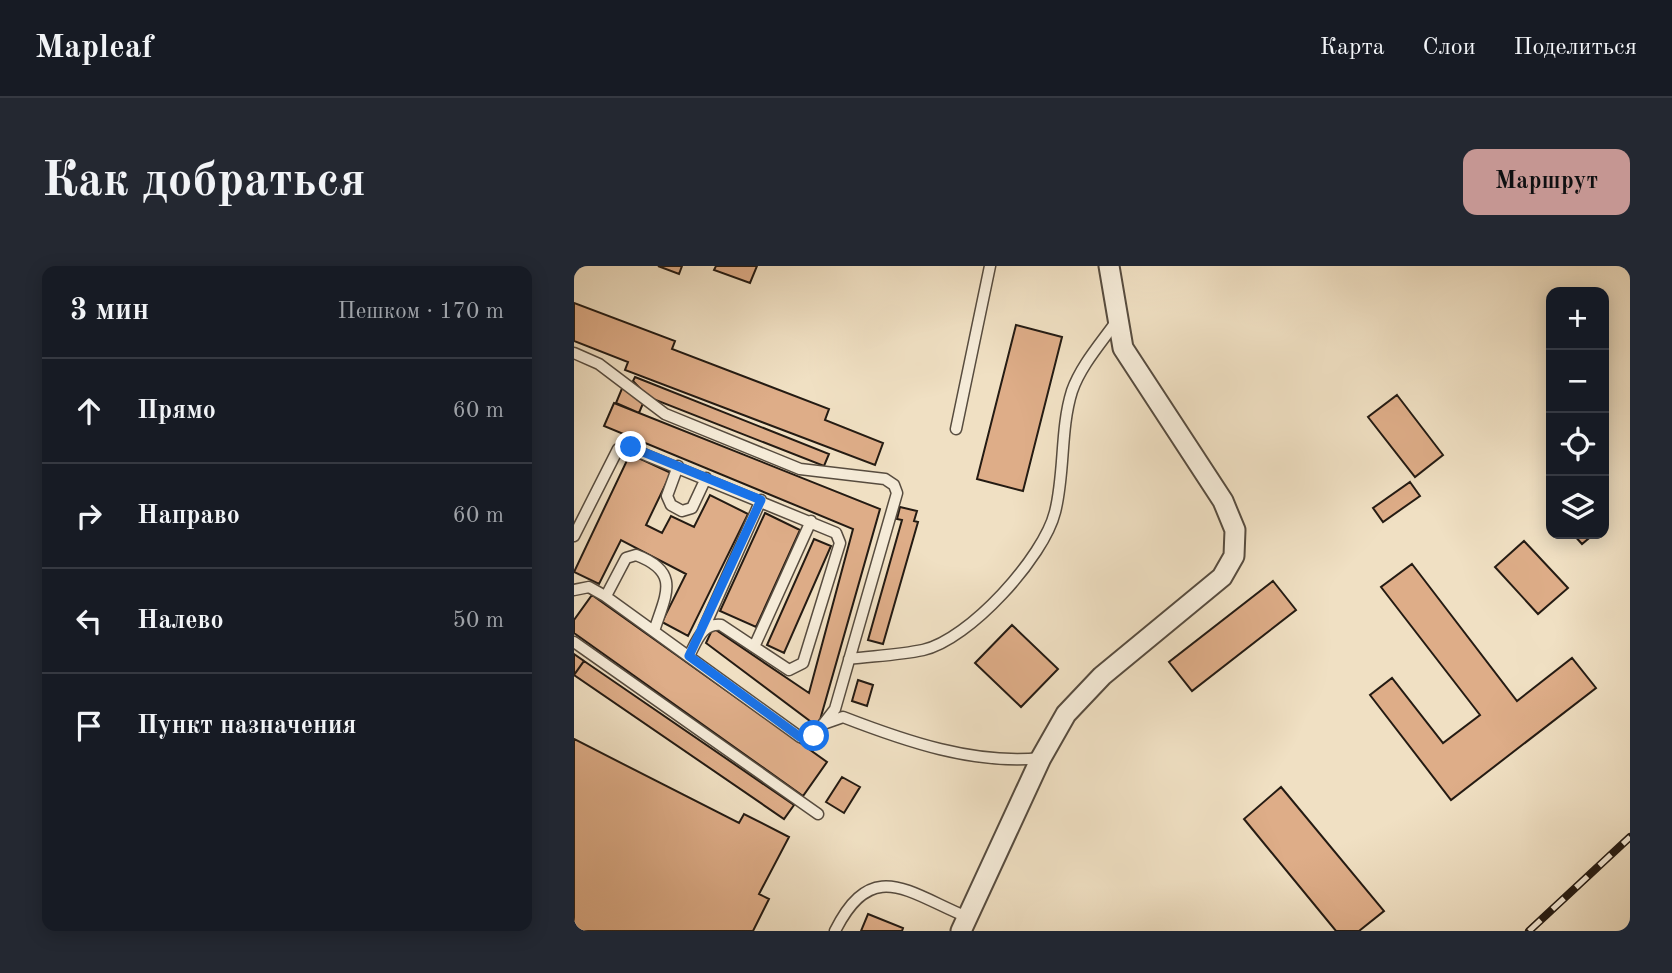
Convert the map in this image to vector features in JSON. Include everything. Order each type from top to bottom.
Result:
[{"type":"street","points":[[964,924],[1041,758],[1066,714],[1102,676],[1222,577],[1234,556],[1235,530],[1223,501],[1123,348],[1109,266]]},
{"type":"lane","points":[[956,429],[990,266]]},
{"type":"lane","points":[[849,659],[924,650],[950,640],[969,626],[1038,553],[1055,513],[1072,392],[1081,371],[1118,319]]},
{"type":"lane","points":[[574,353],[599,364],[646,401],[678,419],[800,469],[885,479],[894,485],[897,493],[835,709],[814,736],[800,737],[606,596],[589,587],[574,590]]},
{"type":"lane","points":[[574,536],[618,449],[631,447],[836,533],[840,543],[803,663],[789,670],[721,625],[712,624],[703,630]]},
{"type":"lane","points":[[678,466],[667,496],[671,505],[682,511],[692,508],[698,500],[706,478]]},
{"type":"lane","points":[[689,656],[761,500]]},
{"type":"lane","points":[[754,647],[811,521]]},
{"type":"lane","points":[[606,596],[626,558],[636,555],[663,570],[668,582],[654,631]]},
{"type":"lane","points":[[574,642],[818,814]]},
{"type":"lane","points":[[823,724],[843,717],[884,733],[973,757],[1015,761],[1041,758]]},
{"type":"lane","points":[[835,931],[848,907],[861,894],[877,885],[894,886],[964,924]]},
{"type":"building","points":[[658,266],[682,266],[679,274]]},
{"type":"building","points":[[716,266],[757,266],[750,283],[714,270]]},
{"type":"building","points":[[574,303],[675,341],[672,349],[829,409],[825,420],[883,443],[875,465],[625,370],[628,362],[574,341]]},
{"type":"building","points":[[1016,325],[1062,337],[1023,491],[977,479]]},
{"type":"building","points":[[635,377],[829,454],[824,466],[648,397],[633,381]]},
{"type":"building","points":[[623,386],[644,401],[639,413],[616,403]]},
{"type":"building","points":[[1397,395],[1443,455],[1415,477],[1368,417]]},
{"type":"building","points":[[614,403],[880,509],[818,727],[706,643],[713,628],[809,693],[853,529],[604,426]]},
{"type":"building","points":[[630,454],[671,473],[646,525],[662,533],[671,516],[694,527],[710,495],[748,514],[688,636],[662,622],[686,574],[621,540],[599,584],[574,572]]},
{"type":"building","points":[[1410,482],[1420,496],[1383,522],[1373,508]]},
{"type":"building","points":[[900,507],[917,511],[914,521],[918,522],[883,644],[868,640],[902,520],[897,519]]},
{"type":"building","points":[[765,513],[800,530],[756,627],[720,611]]},
{"type":"building","points":[[814,539],[831,546],[784,653],[767,645]]},
{"type":"building","points":[[1524,541],[1568,588],[1538,614],[1495,567]]},
{"type":"building","points":[[1412,564],[1517,701],[1572,658],[1596,688],[1451,800],[1370,695],[1392,678],[1443,743],[1480,715],[1381,587]]},
{"type":"building","points":[[1273,581],[1296,610],[1192,691],[1169,662]]},
{"type":"building","points":[[592,595],[827,762],[803,796],[574,633],[574,620]]},
{"type":"building","points":[[1012,625],[1058,669],[1021,707],[975,663]]},
{"type":"building","points":[[574,654],[584,661],[574,675]]},
{"type":"building","points":[[584,661],[794,805],[784,819],[574,675]]},
{"type":"building","points":[[858,680],[873,685],[867,706],[852,701]]},
{"type":"building","points":[[574,739],[739,823],[744,814],[789,837],[759,894],[769,899],[753,931],[574,931]]},
{"type":"building","points":[[842,777],[860,787],[844,813],[826,802]]},
{"type":"building","points":[[1281,787],[1384,911],[1359,931],[1336,931],[1244,819]]},
{"type":"building","points":[[868,914],[903,928],[902,931],[861,931]]},
{"type":"railway","points":[[1529,931],[1630,837]]},
{"type":"route","points":[[631,447],[761,500],[689,656],[800,737],[814,736]]}]
